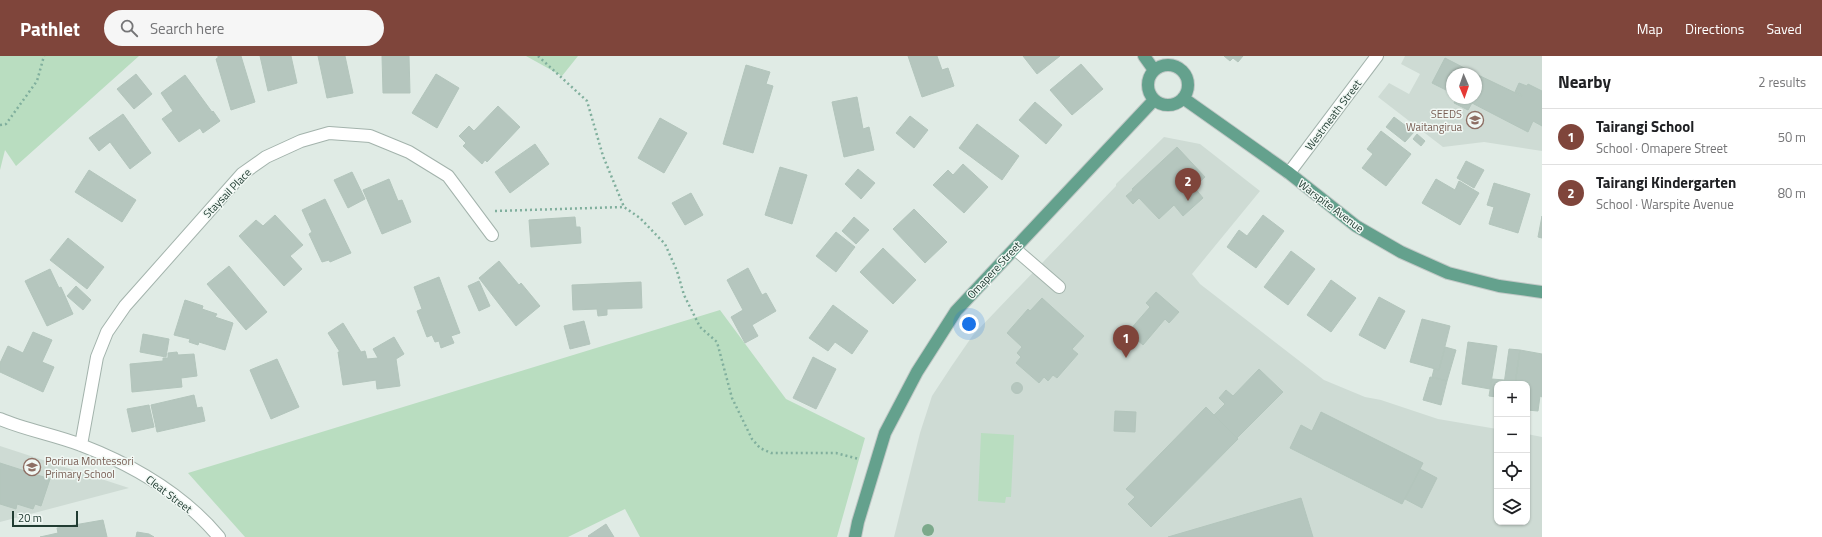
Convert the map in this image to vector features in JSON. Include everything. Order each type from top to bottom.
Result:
[{"type":"main road","points":[[1144,56],[1154,70]]},
{"type":"main road","points":[[1166,65],[1171,65],[1181,70],[1184,73],[1188,83],[1186,94],[1183,98],[1178,102],[1168,105],[1154,100],[1148,87],[1149,76],[1154,70],[1166,65]]},
{"type":"main road","name":"Warspite Avenue","points":[[1183,98],[1289,173],[1356,226],[1401,252],[1448,274],[1499,286],[1542,292]]},
{"type":"main road","name":"Omapere Street","points":[[856,537],[858,522],[885,433],[910,385],[956,311],[1154,100]]},
{"type":"street","name":"Westmeath Street","points":[[1289,173],[1377,56]]},
{"type":"street","name":"Staysail Place","points":[[81,445],[96,357],[107,332],[125,306],[242,174],[266,156],[301,141],[329,133],[370,136],[409,152],[448,176],[492,236]]},
{"type":"street","points":[[1015,249],[1058,287]]},
{"type":"street","name":"Cleat Street","points":[[0,419],[81,445],[137,470],[176,496],[219,537]]},
{"type":"path","points":[[0,125],[6,124],[37,81],[44,56]]},
{"type":"path","points":[[538,56],[587,101],[603,156],[624,207],[640,218],[665,244],[677,271],[684,295],[700,327],[717,342],[732,398],[752,439],[760,448],[771,453],[836,453],[875,463]]},
{"type":"path","points":[[477,215],[495,211],[624,207]]},
{"type":"shaded area","name":"SEEDS Waitangirua","points":[[1405,56],[1542,56],[1542,151],[1484,142],[1443,147],[1378,97],[1389,83],[1409,94],[1420,74],[1401,64]]},
{"type":"shaded area","points":[[1164,137],[1200,144],[1260,191],[1192,274],[1200,284],[1324,380],[1365,397],[1381,400],[1438,419],[1494,428],[1494,525],[1530,525],[1530,435],[1542,437],[1542,537],[894,537],[920,433],[932,396],[973,335],[1116,186],[1116,184]]},
{"type":"shaded area","name":"Porirua Montessori Primary School","points":[[0,446],[129,488],[0,522]]},
{"type":"green space","points":[[0,56],[139,56],[16,166],[5,150],[0,170]]},
{"type":"green space","points":[[526,56],[578,56],[562,76]]},
{"type":"green space","points":[[720,310],[786,399],[865,438],[837,537],[640,537],[625,509],[568,537],[245,537],[188,473]]},
{"type":"green space","points":[[981,433],[1014,435],[1011,497],[1006,497],[1005,503],[978,501]]},
{"type":"building","points":[[218,56],[241,56],[255,102],[231,110],[216,59]]},
{"type":"building","points":[[260,56],[291,56],[297,83],[268,91]]},
{"type":"building","points":[[318,56],[345,56],[353,93],[327,98]]},
{"type":"building","points":[[382,56],[409,56],[410,93],[383,93]]},
{"type":"building","points":[[908,56],[937,56],[942,70],[948,68],[954,86],[922,97]]},
{"type":"building","points":[[1023,56],[1060,56],[1037,74]]},
{"type":"building","points":[[1224,56],[1243,56],[1238,62],[1233,58],[1230,61]]},
{"type":"building","points":[[1445,58],[1464,68],[1446,68],[1446,90],[1432,83]]},
{"type":"building","points":[[1081,64],[1103,89],[1072,115],[1050,90]]},
{"type":"building","points":[[746,65],[770,72],[766,84],[773,86],[753,153],[723,144]]},
{"type":"building","points":[[136,74],[152,94],[134,109],[117,89]]},
{"type":"building","points":[[436,74],[459,88],[437,128],[412,113]]},
{"type":"building","points":[[185,75],[220,121],[203,133],[200,128],[179,142],[162,119],[173,111],[161,93]]},
{"type":"building","points":[[1482,77],[1522,96],[1515,92],[1519,83],[1527,86],[1528,84],[1542,91],[1542,126],[1533,121],[1528,132],[1474,104],[1482,104]]},
{"type":"building","points":[[857,97],[863,129],[869,127],[874,150],[844,157],[832,102]]},
{"type":"building","points":[[1035,102],[1062,125],[1046,144],[1019,120]]},
{"type":"building","points":[[1456,104],[1471,104],[1468,110]]},
{"type":"building","points":[[498,106],[520,127],[487,162],[485,160],[482,164],[463,146],[466,143],[459,136],[469,126],[474,131]]},
{"type":"building","points":[[123,114],[151,153],[130,169],[110,142],[99,151],[89,138]]},
{"type":"building","points":[[910,116],[928,130],[914,148],[896,133]]},
{"type":"building","points":[[1394,117],[1414,132],[1405,142],[1386,127]]},
{"type":"building","points":[[660,118],[687,133],[664,173],[638,158]]},
{"type":"building","points":[[977,124],[1019,156],[1002,180],[959,148]]},
{"type":"building","points":[[1381,131],[1411,154],[1386,186],[1362,168],[1373,154],[1367,149]]},
{"type":"building","points":[[1417,134],[1425,141],[1421,146],[1413,139]]},
{"type":"building","points":[[535,144],[549,164],[510,193],[495,172]]},
{"type":"building","points":[[1177,147],[1205,177],[1194,187],[1203,198],[1183,216],[1174,205],[1159,219],[1139,198],[1133,204],[1126,196]]},
{"type":"building","points":[[1466,161],[1484,170],[1474,188],[1457,178]]},
{"type":"building","points":[[963,164],[988,187],[964,213],[933,185],[948,170],[953,175]]},
{"type":"building","points":[[780,167],[807,175],[792,224],[765,215]]},
{"type":"building","points":[[858,169],[875,183],[861,199],[845,184]]},
{"type":"building","points":[[89,170],[136,200],[122,222],[75,192]]},
{"type":"building","points":[[352,172],[365,199],[348,208],[334,180]]},
{"type":"building","points":[[389,179],[398,201],[402,200],[411,222],[382,234],[363,190]]},
{"type":"building","points":[[1436,179],[1455,190],[1459,181],[1479,193],[1460,225],[1422,203]]},
{"type":"building","points":[[1494,183],[1530,194],[1518,233],[1489,224],[1494,207],[1487,205]]},
{"type":"building","points":[[691,193],[703,215],[685,225],[672,203]]},
{"type":"building","points":[[325,199],[351,253],[330,262],[329,260],[322,262],[309,234],[312,232],[302,210]]},
{"type":"building","points":[[914,209],[947,242],[925,263],[893,229]]},
{"type":"building","points":[[275,215],[303,245],[290,256],[302,269],[284,286],[239,236],[256,220],[263,226]]},
{"type":"building","points":[[1263,215],[1284,231],[1256,268],[1227,247],[1239,230],[1247,236]]},
{"type":"building","points":[[1542,216],[1542,238],[1538,237]]},
{"type":"building","points":[[575,217],[576,227],[580,227],[581,243],[531,247],[529,220]]},
{"type":"building","points":[[854,217],[869,230],[856,244],[842,231]]},
{"type":"building","points":[[836,232],[855,247],[836,272],[816,256]]},
{"type":"building","points":[[68,238],[104,267],[87,289],[50,260]]},
{"type":"building","points":[[883,248],[916,280],[893,304],[860,272]]},
{"type":"building","points":[[1291,251],[1315,269],[1288,305],[1264,287]]},
{"type":"building","points":[[499,261],[519,285],[521,283],[540,306],[516,326],[479,278]]},
{"type":"building","points":[[229,266],[267,312],[246,330],[207,284]]},
{"type":"building","points":[[748,268],[762,295],[766,293],[776,311],[752,325],[758,336],[745,343],[731,317],[743,310],[727,280]]},
{"type":"building","points":[[50,269],[59,288],[61,287],[73,314],[47,326],[25,281]]},
{"type":"building","points":[[439,277],[460,333],[451,336],[454,343],[441,348],[439,341],[435,342],[432,335],[427,337],[417,311],[422,309],[414,287]]},
{"type":"building","points":[[1331,280],[1356,298],[1331,332],[1307,315]]},
{"type":"building","points":[[479,281],[490,306],[479,311],[468,286]]},
{"type":"building","points":[[641,282],[642,308],[607,309],[607,315],[598,316],[597,309],[573,310],[572,285]]},
{"type":"building","points":[[76,286],[91,300],[83,310],[67,296]]},
{"type":"building","points":[[1156,292],[1179,312],[1169,323],[1165,319],[1143,345],[1128,332],[1150,307],[1146,303]]},
{"type":"building","points":[[1379,297],[1405,311],[1385,349],[1359,335]]},
{"type":"building","points":[[1042,298],[1084,336],[1072,349],[1078,354],[1057,378],[1053,375],[1048,381],[1044,377],[1039,383],[1016,363],[1021,357],[1017,353],[1022,347],[1007,333],[1028,309],[1030,311]]},
{"type":"building","points":[[185,300],[203,306],[202,309],[217,314],[215,317],[233,323],[225,350],[199,342],[198,345],[189,342],[190,339],[174,335]]},
{"type":"building","points":[[833,305],[868,331],[852,354],[835,342],[828,351],[809,338]]},
{"type":"building","points":[[1422,319],[1450,326],[1439,370],[1410,362]]},
{"type":"building","points":[[584,321],[590,344],[570,349],[564,326]]},
{"type":"building","points":[[343,323],[361,352],[365,351],[367,359],[378,358],[373,349],[394,337],[404,354],[396,359],[400,386],[377,389],[376,380],[343,385],[338,352],[340,352],[328,333]]},
{"type":"building","points":[[33,332],[52,340],[42,362],[54,367],[43,392],[0,372],[0,363],[8,346],[23,353]]},
{"type":"building","points":[[143,334],[169,339],[166,357],[140,352]]},
{"type":"building","points":[[1468,342],[1497,346],[1490,389],[1462,384]]},
{"type":"building","points":[[1445,347],[1456,350],[1447,381],[1432,377],[1434,369],[1439,370]]},
{"type":"building","points":[[1509,349],[1520,350],[1515,381],[1504,381]]},
{"type":"building","points":[[1520,350],[1542,354],[1542,397],[1540,396],[1538,411],[1530,410],[1530,381],[1515,381]]},
{"type":"building","points":[[177,352],[178,355],[194,354],[197,376],[181,378],[182,387],[132,392],[130,364],[163,361],[163,358],[168,358],[168,353]]},
{"type":"building","points":[[813,357],[836,369],[816,409],[793,398]]},
{"type":"building","points":[[277,359],[299,407],[271,419],[250,370]]},
{"type":"building","points":[[1259,369],[1283,392],[1237,438],[1214,415],[1225,404],[1219,398],[1226,390],[1233,396]]},
{"type":"building","points":[[1430,377],[1447,381],[1441,405],[1423,400]]},
{"type":"building","points":[[1492,379],[1504,380],[1494,381],[1494,397],[1489,396]]},
{"type":"building","points":[[1017,382],[1021,384],[1023,388],[1021,392],[1017,394],[1013,392],[1011,388],[1013,384]]},
{"type":"building","points":[[194,395],[197,408],[202,407],[205,421],[157,432],[151,405]]},
{"type":"building","points":[[149,405],[154,427],[132,432],[127,409]]},
{"type":"building","points":[[1206,407],[1238,439],[1151,527],[1128,504],[1135,497],[1126,489]]},
{"type":"building","points":[[1115,411],[1136,412],[1135,432],[1114,431]]},
{"type":"building","points":[[1321,412],[1423,463],[1402,504],[1290,448],[1301,425],[1312,431]]},
{"type":"building","points":[[0,463],[50,479],[41,506],[35,504],[33,509],[17,504],[16,509],[0,504]]},
{"type":"building","points":[[1420,469],[1437,478],[1422,508],[1405,499]]},
{"type":"building","points":[[1301,498],[1313,537],[1168,537]]},
{"type":"building","points":[[103,520],[107,537],[40,537],[58,533],[57,528]]},
{"type":"building","points":[[606,524],[614,537],[588,536]]},
{"type":"building","points":[[137,532],[149,534],[154,537],[136,537]]},
{"type":"place","name":"SEEDS Waitangirua","points":[[1475,120]]},
{"type":"place","name":"Tairangi Kindergarten","points":[[1188,201]]},
{"type":"place","name":"Tairangi School","points":[[1126,358]]},
{"type":"place","name":"Porirua Montessori Primary School","points":[[32,467]]}]
